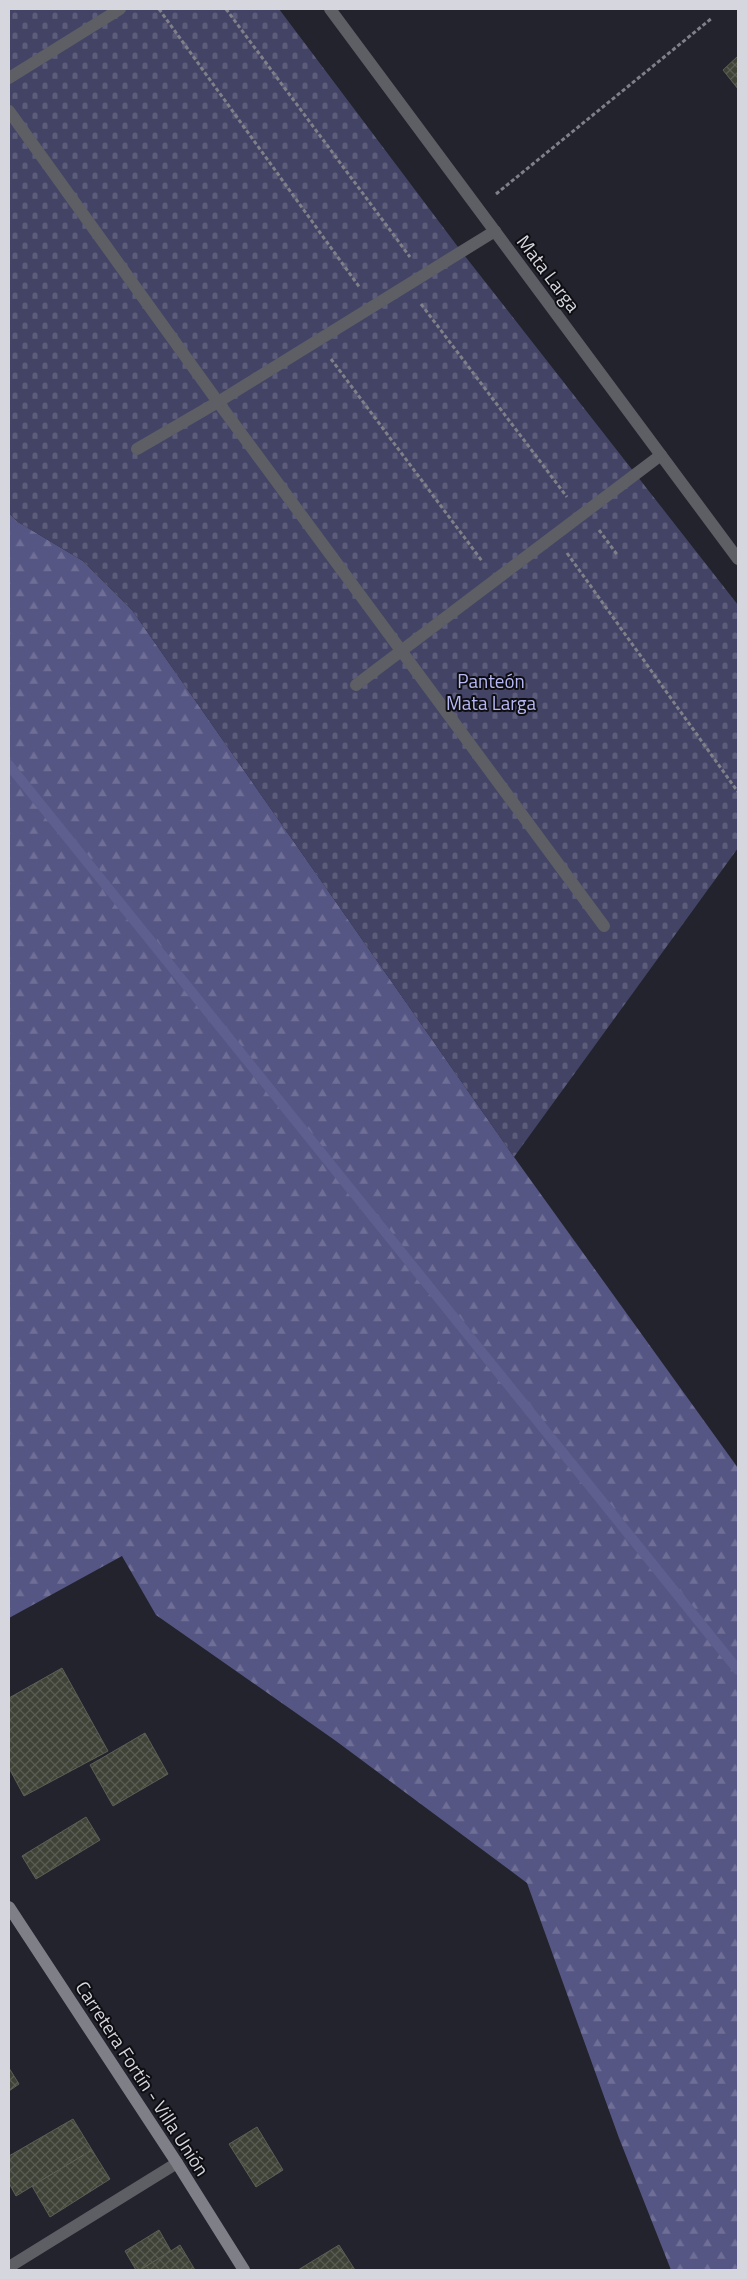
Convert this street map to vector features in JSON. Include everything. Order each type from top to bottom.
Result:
[{"type":"main road","name":"Carretera Fortín - Villa Unión","points":[[9,1907],[177,2163],[244,2270]]},
{"type":"street","points":[[9,78],[120,9]]},
{"type":"street","name":"Mata Larga","points":[[330,9],[738,559]]},
{"type":"street","points":[[9,111],[218,402],[604,926]]},
{"type":"street","points":[[137,449],[218,402],[495,231]]},
{"type":"street","points":[[356,684],[661,455]]},
{"type":"street","points":[[9,2267],[177,2163]]},
{"type":"path","points":[[159,9],[374,307]]},
{"type":"path","points":[[226,9],[424,276]]},
{"type":"path","points":[[478,209],[712,18]]},
{"type":"path","points":[[408,286],[618,556]]},
{"type":"path","points":[[318,341],[496,580]]},
{"type":"path","points":[[555,536],[738,792]]},
{"type":"green space","name":"Panteón Mata Larga","points":[[9,9],[279,9],[461,251],[738,605],[738,848],[514,1157],[132,610],[83,561],[18,522],[9,513]]},
{"type":"green space","points":[[9,513],[18,522],[83,561],[132,610],[514,1157],[738,1468],[738,2270],[671,2270],[619,2138],[527,1883],[336,1741],[156,1615],[122,1556],[9,1618]]},
{"type":"building","points":[[738,56],[738,89],[723,70]]},
{"type":"building","points":[[62,1668],[108,1751],[24,1796],[9,1768],[9,1698]]},
{"type":"building","points":[[145,1733],[168,1774],[113,1806],[90,1765]]},
{"type":"building","points":[[86,1817],[100,1840],[36,1879],[22,1856]]},
{"type":"building","points":[[9,2068],[19,2084],[9,2091]]},
{"type":"building","points":[[73,2119],[92,2150],[16,2196],[9,2183],[9,2156]]},
{"type":"building","points":[[257,2127],[283,2170],[256,2187],[229,2144]]},
{"type":"building","points":[[92,2150],[110,2179],[50,2217],[32,2186]]},
{"type":"building","points":[[159,2230],[171,2251],[140,2270],[136,2270],[125,2251]]},
{"type":"building","points":[[180,2245],[195,2270],[140,2270],[171,2251]]},
{"type":"building","points":[[339,2245],[355,2270],[298,2270]]},
{"type":"waterway","points":[[9,765],[738,1670]]}]
